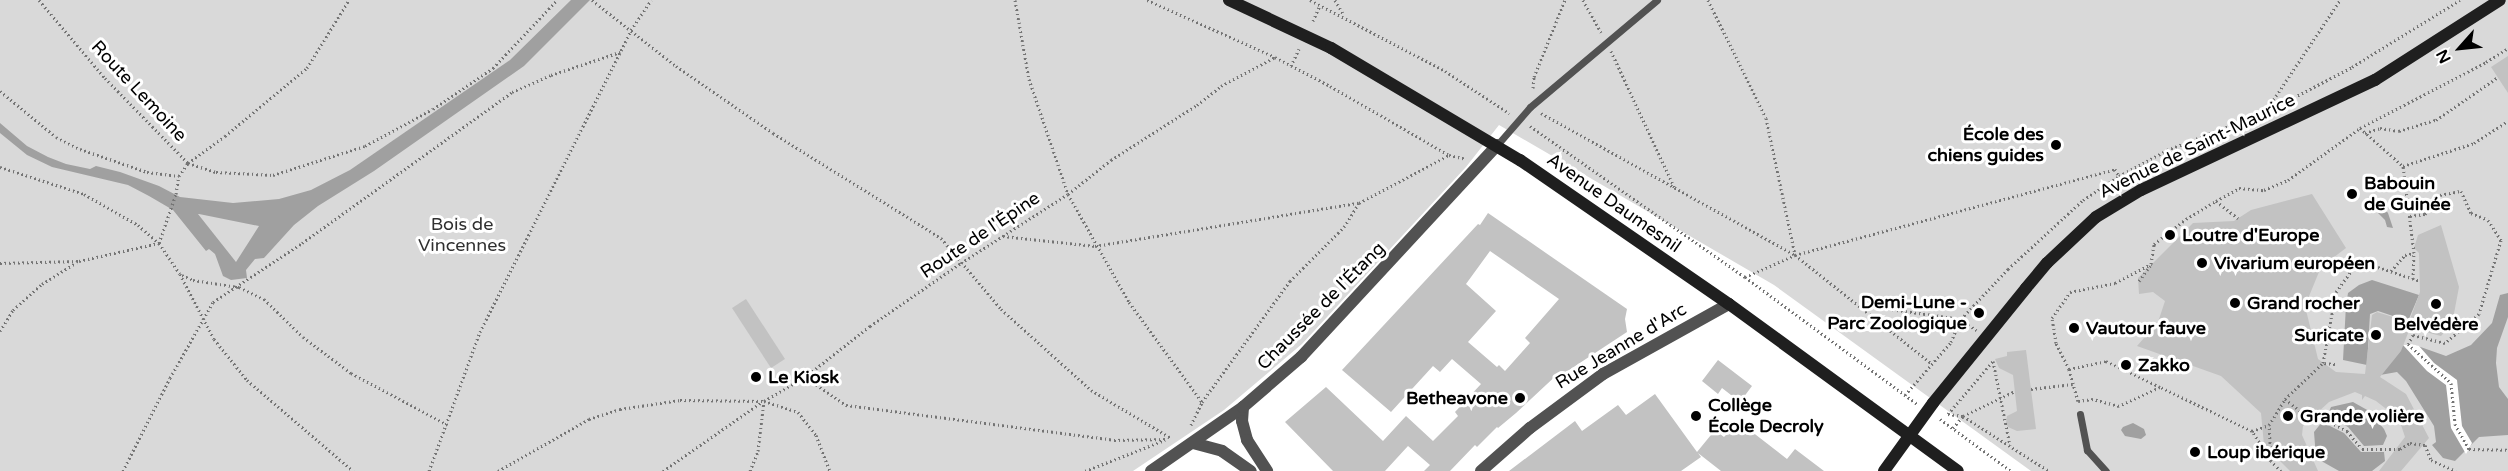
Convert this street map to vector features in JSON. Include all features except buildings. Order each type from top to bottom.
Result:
[{"type":"main road","name":"Avenue Daumesnil","points":[[1229,0],[1331,48],[1497,145],[1729,304],[1958,471]]},
{"type":"main road","name":"Avenue de Saint-Maurice","points":[[1884,471],[1984,338],[2047,263],[2096,217],[2141,190],[2375,80],[2500,0]]},
{"type":"street","name":"Chaussée de l'Étang","points":[[1152,471],[1243,407],[1308,350],[1497,145]]},
{"type":"street","name":"Rue Jeanne d'Arc","points":[[1481,471],[1530,428],[1603,374],[1729,304]]},
{"type":"street","points":[[1243,407],[1242,421],[1247,440],[1267,471]]},
{"type":"street","points":[[1193,443],[1222,451],[1251,471]]},
{"type":"lane","points":[[1497,145],[1530,107],[1608,44],[1657,0]]},
{"type":"lane","points":[[2080,414],[2087,450],[2106,471]]},
{"type":"path","name":"Route Lemoine","points":[[39,0],[105,78],[188,163],[179,176],[176,194],[159,243]]},
{"type":"path","points":[[188,163],[225,136],[306,68],[349,0]]},
{"type":"path","points":[[188,163],[216,172],[273,175],[365,146],[433,110],[493,68],[557,0]]},
{"type":"path","points":[[592,0],[676,66],[773,133],[940,238],[1001,309],[1091,390],[1169,439]]},
{"type":"path","points":[[429,471],[448,426],[480,332],[631,30],[651,0]]},
{"type":"path","points":[[1015,0],[1029,79],[1068,194],[1095,246],[1129,302],[1202,402]]},
{"type":"path","points":[[1147,0],[1275,57],[1449,155],[1468,160]]},
{"type":"path","name":"Avenue Daumesnil","points":[[1310,0],[1445,71],[1519,118],[1745,277],[1913,401]]},
{"type":"path","points":[[1335,0],[1344,16]]},
{"type":"path","points":[[1564,0],[1534,77],[1530,107],[1795,255],[1933,364],[1905,395]]},
{"type":"path","points":[[1583,0],[1608,44],[1674,187]]},
{"type":"path","points":[[1708,0],[1766,118],[1795,255]]},
{"type":"path","points":[[2340,0],[2265,112],[2361,61],[2460,0]]},
{"type":"path","points":[[1313,21],[1320,5]]},
{"type":"path","points":[[2139,281],[2151,264],[2154,244],[2186,219],[2239,188],[2265,190],[2288,180],[2360,128],[2486,62],[2508,48]]},
{"type":"path","points":[[1291,66],[1299,49]]},
{"type":"path","points":[[123,471],[203,316],[213,302],[239,287],[512,92],[551,75],[620,52]]},
{"type":"path","name":"Route de l'Épine","points":[[663,471],[764,401],[805,377],[870,326],[961,263],[1068,194],[1111,160],[1197,105],[1221,86],[1275,57]]},
{"type":"path","points":[[2365,134],[2380,128],[2399,131],[2436,120],[2498,77]]},
{"type":"path","points":[[0,91],[56,137],[80,149],[147,172],[179,176]]},
{"type":"path","points":[[2403,166],[2474,143],[2508,121]]},
{"type":"path","points":[[2360,128],[2403,166],[2414,253],[2413,279]]},
{"type":"path","points":[[1002,236],[1095,246],[1359,203],[1449,155]]},
{"type":"path","points":[[0,167],[84,194],[138,225],[159,243],[180,274],[214,339],[247,380],[353,471]]},
{"type":"path","points":[[1745,277],[1795,255],[2115,169],[2119,176]]},
{"type":"path","points":[[2410,216],[2425,214],[2440,195],[2461,191],[2471,213],[2488,220],[2501,240],[2479,314],[2445,343],[2413,335],[2408,344],[2451,383],[2455,424],[2469,449],[2508,450]]},
{"type":"path","points":[[2216,201],[2238,218]]},
{"type":"path","points":[[1184,431],[1190,426],[1202,402],[1290,281],[1344,227],[1359,203]]},
{"type":"path","points":[[0,263],[79,261],[159,243]]},
{"type":"path","points":[[2390,272],[2405,255],[2414,253]]},
{"type":"path","points":[[0,331],[13,310],[42,284],[79,261]]},
{"type":"path","points":[[2151,264],[2115,283],[2070,292],[2052,318],[2056,343],[2069,369],[2078,401],[2093,399],[2120,406],[2160,387]]},
{"type":"path","points":[[2271,461],[2270,425],[2285,399],[2323,363],[2336,292],[2353,269],[2378,267],[2420,281]]},
{"type":"path","points":[[180,274],[193,280],[239,287],[264,299],[303,337],[351,373],[448,426]]},
{"type":"path","points":[[1859,305],[1961,319],[1984,338]]},
{"type":"path","points":[[2010,445],[1993,361],[1948,414],[1963,416],[2049,471]]},
{"type":"path","points":[[2069,369],[2106,362],[2252,430],[2271,461],[2281,471]]},
{"type":"path","points":[[2323,363],[2335,364]]},
{"type":"path","points":[[805,377],[846,405],[1114,440],[1169,439]]},
{"type":"path","points":[[2031,389],[2073,384]]},
{"type":"path","points":[[1953,428],[1963,416],[2015,391]]},
{"type":"path","points":[[2285,399],[2307,417],[2318,416],[2347,431],[2362,449],[2400,449],[2410,443],[2425,445],[2431,460],[2456,471]]},
{"type":"path","points":[[498,471],[590,419],[620,409],[680,400],[764,401],[798,412],[816,435],[830,471]]},
{"type":"path","points":[[750,471],[758,451],[764,401]]},
{"type":"path","points":[[1943,422],[2011,471]]},
{"type":"path","points":[[2252,430],[2270,425]]},
{"type":"path","points":[[1085,471],[1178,435]]},
{"type":"green space","name":"Bois de Vincennes","points":[[0,0],[2508,0],[2508,471],[2031,471],[1774,285],[1499,125],[1466,167],[1302,344],[1224,410],[1133,471],[0,471]]},
{"type":"shaded area","points":[[571,0],[590,0],[524,66],[374,171],[318,206],[294,225],[264,258],[255,259],[246,270],[247,278],[231,280],[223,276],[215,254],[209,249],[206,251],[173,210],[128,185],[52,167],[27,155],[0,133],[0,123],[27,146],[48,157],[90,169],[96,166],[120,172],[159,186],[180,197],[233,203],[279,199],[311,190],[350,170],[510,60]],"holes":[[[198,214],[259,226],[236,262]]]},
{"type":"shaded area","points":[[2384,208],[2393,228],[2387,227],[2385,220],[2375,210],[2364,210]]},
{"type":"shaded area","points":[[2372,280],[2419,295],[2408,321],[2378,311],[2370,314],[2367,365],[2343,360],[2346,305],[2348,293]]},
{"type":"shaded area","points":[[2508,293],[2508,317],[2497,348],[2496,363],[2499,387],[2508,399],[2508,435],[2479,437],[2455,461],[2443,458],[2432,445],[2436,442],[2434,426],[2406,381],[2397,372],[2380,375],[2403,345],[2412,344],[2446,356],[2471,345],[2492,323],[2500,295]]},
{"type":"shaded area","points":[[2353,402],[2369,411],[2384,429],[2387,436],[2383,445],[2364,446],[2348,427],[2327,416],[2331,407]]},
{"type":"shaded area","points":[[2322,422],[2344,433],[2361,452],[2384,452],[2385,461],[2372,471],[2339,471],[2316,458],[2314,432]]},
{"type":"shaded area","points":[[2133,423],[2144,429],[2146,435],[2141,439],[2125,436],[2121,430]]},
{"type":"pier","points":[[2403,345],[2419,346],[2434,363],[2457,380],[2462,426],[2472,443],[2466,454],[2451,428],[2446,385],[2427,371]]},
{"type":"place","name":"École des chiens guides","points":[[2056,145]]},
{"type":"place","name":"Babouin de Guinée","points":[[2352,194]]},
{"type":"place","name":"Loutre d'Europe","points":[[2170,235]]},
{"type":"place","name":"Vivarium européen","points":[[2202,263]]},
{"type":"place","name":"Grand rocher","points":[[2235,303]]},
{"type":"place","name":"Belvédère","points":[[2436,304]]},
{"type":"place","name":"Demi-Lune - Parc Zoologique","points":[[1979,313]]},
{"type":"place","name":"Vautour fauve","points":[[2074,328]]},
{"type":"place","name":"Suricate","points":[[2376,335]]},
{"type":"place","name":"Zakko","points":[[2126,365]]},
{"type":"place","name":"Le Kiosk","points":[[756,377]]},
{"type":"place","name":"Betheavone","points":[[1520,398]]},
{"type":"place","name":"Collège École Decroly","points":[[1696,416]]},
{"type":"place","name":"Grande volière","points":[[2288,416]]},
{"type":"place","name":"Loup ibérique","points":[[2195,452]]}]
